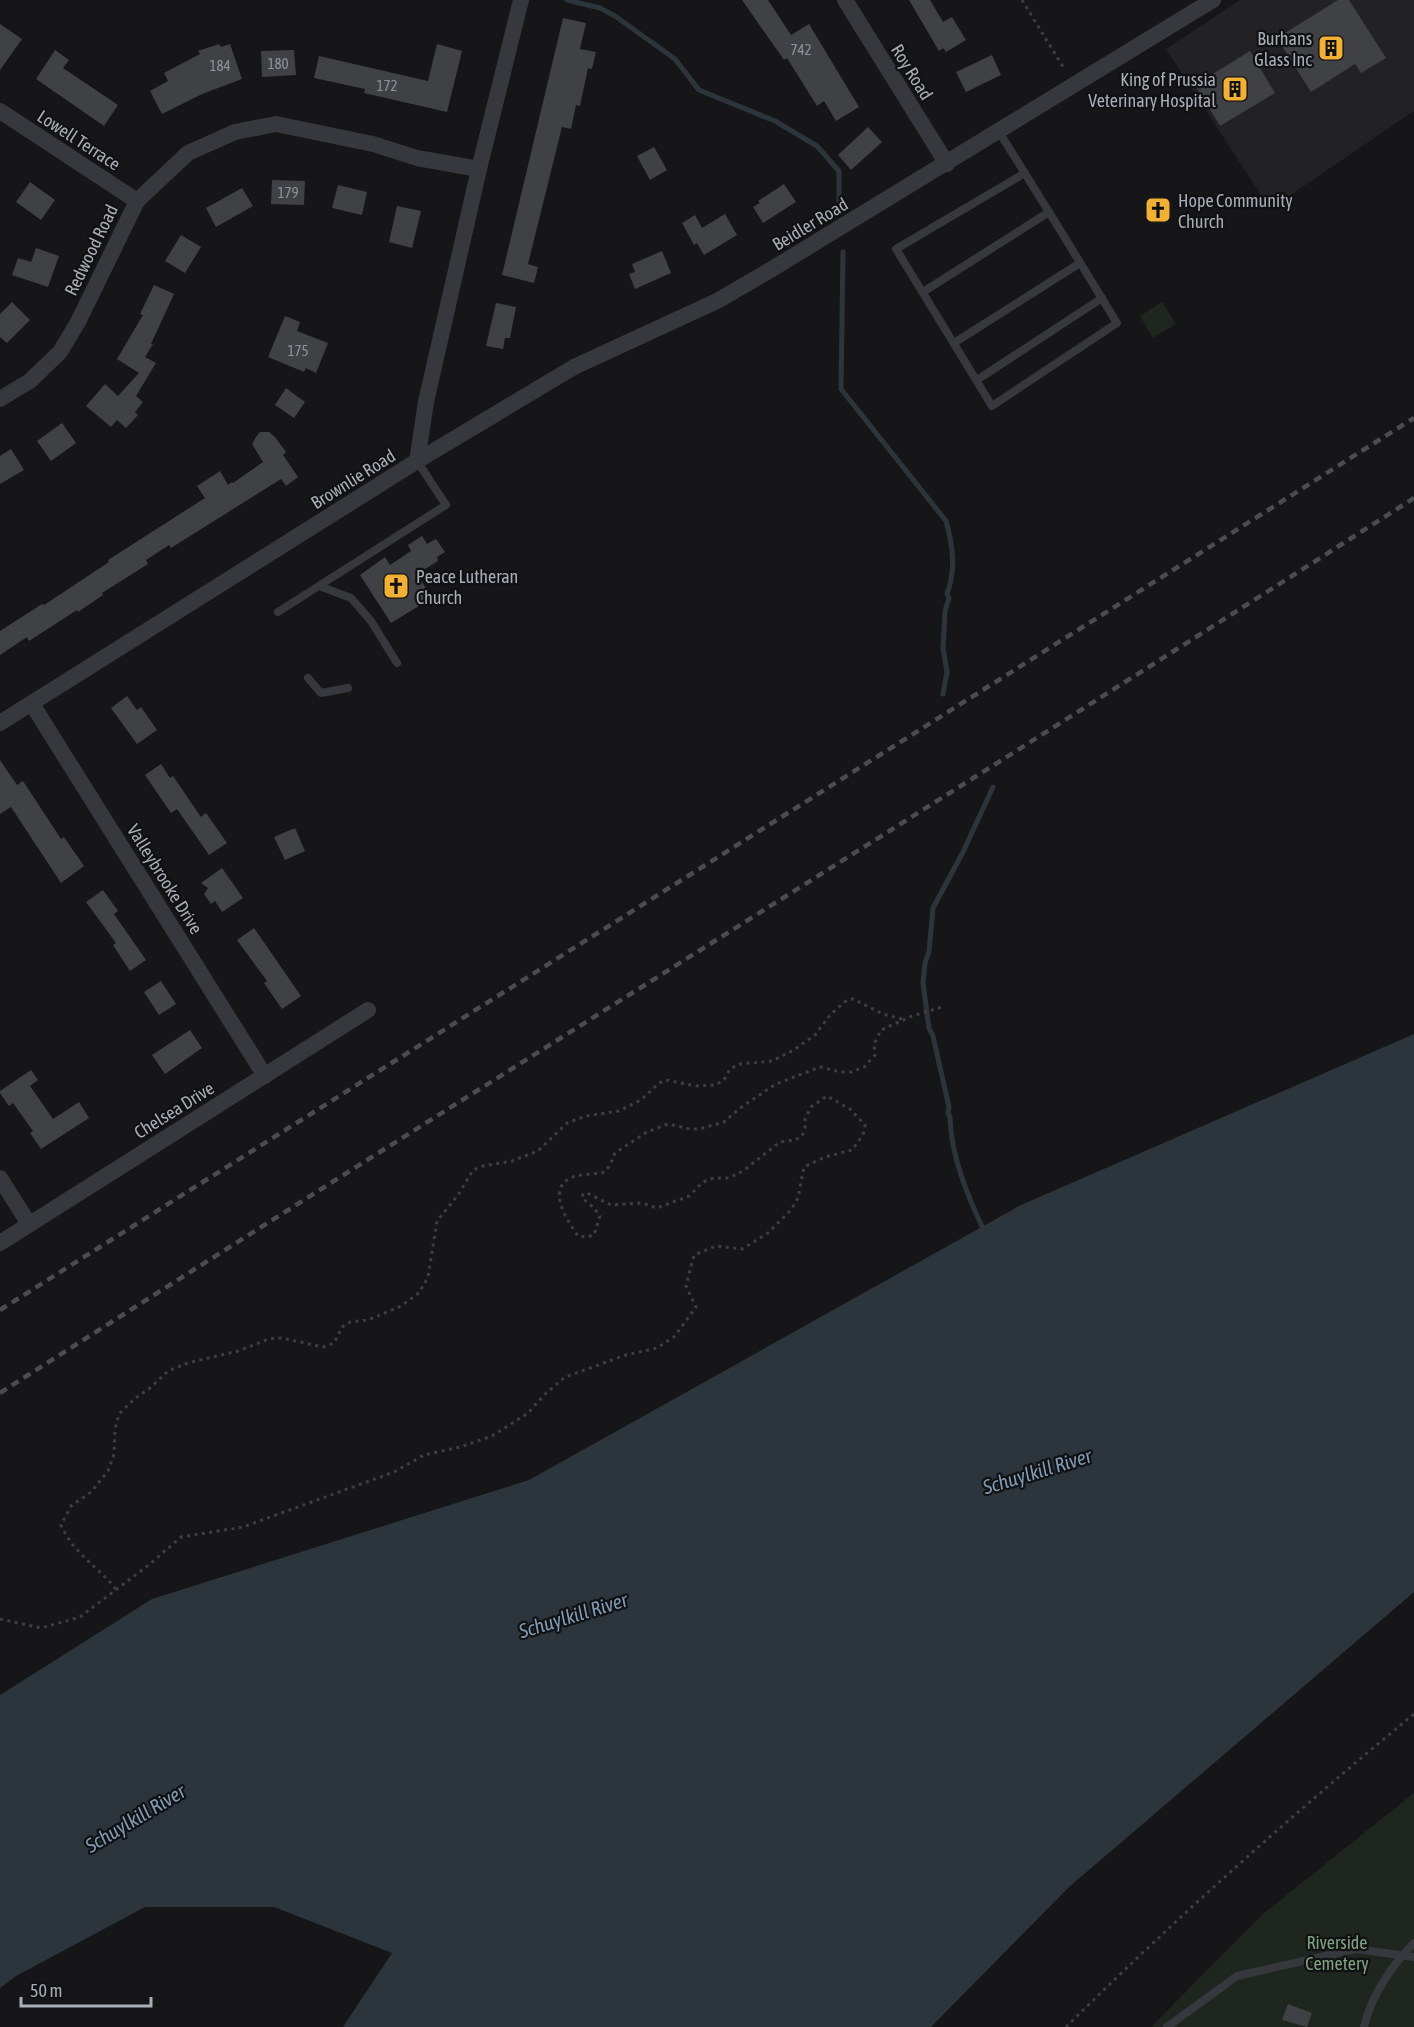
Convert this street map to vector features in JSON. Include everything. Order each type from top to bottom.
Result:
[{"type":"street","name":"Brownlie Road","points":[[0,723],[417,461],[426,402],[479,169],[521,0]]},
{"type":"street","name":"Roy Road","points":[[845,0],[947,164]]},
{"type":"street","name":"Beidler Road","points":[[417,461],[574,367],[717,301],[947,164],[1213,0]]},
{"type":"street","name":"Lowell Terrace","points":[[0,111],[137,201]]},
{"type":"street","name":"Redwood Road","points":[[0,399],[30,381],[60,352],[78,322],[137,201],[188,153],[235,132],[276,124],[373,144],[417,158],[479,169]]},
{"type":"street","name":"Valleybrooke Drive","points":[[32,704],[265,1076]]},
{"type":"street","name":"Chelsea Drive","points":[[0,1243],[368,1010]]},
{"type":"street","points":[[0,1178],[29,1224]]},
{"type":"lane","points":[[999,132],[1025,173],[1117,323],[992,406],[896,249],[1025,173]]},
{"type":"lane","points":[[923,292],[1049,212]]},
{"type":"lane","points":[[954,343],[1080,263]]},
{"type":"lane","points":[[976,380],[1102,298]]},
{"type":"lane","points":[[278,612],[446,505],[417,461]]},
{"type":"lane","points":[[318,586],[351,598],[371,621],[397,663]]},
{"type":"lane","points":[[308,678],[321,693],[348,688]]},
{"type":"lane","points":[[1364,2027],[1383,1983],[1414,1943]]},
{"type":"lane","points":[[1167,2027],[1237,1976],[1356,1948],[1414,1956]]},
{"type":"path","points":[[1022,0],[1074,85]]},
{"type":"path","points":[[116,1589],[80,1554],[66,1537],[61,1525],[71,1506],[91,1492],[108,1471],[114,1454],[118,1414],[168,1371],[188,1363],[238,1351],[269,1339],[282,1338],[323,1347],[334,1343],[342,1327],[350,1322],[369,1320],[399,1307],[419,1293],[428,1277],[437,1221],[458,1195],[465,1179],[473,1170],[512,1161],[538,1150],[567,1123],[586,1116],[619,1111],[641,1100],[659,1083],[666,1080],[696,1086],[715,1085],[724,1080],[730,1069],[739,1064],[772,1061],[815,1035],[830,1015],[847,1000],[853,999],[883,1014],[904,1020]]},
{"type":"path","points":[[0,1619],[41,1628],[80,1617],[181,1537],[243,1527],[394,1472],[424,1455],[460,1447],[492,1436],[528,1413],[565,1377],[626,1355],[657,1348],[675,1336],[696,1307],[686,1286],[694,1255],[716,1246],[742,1249],[768,1233],[791,1210],[798,1198],[804,1167],[825,1156],[852,1150],[863,1135],[865,1125],[850,1109],[827,1096],[822,1097],[811,1107],[805,1119],[802,1136],[795,1140],[780,1142],[743,1171],[729,1178],[714,1178],[703,1182],[689,1196],[657,1208],[642,1203],[611,1205],[587,1193],[583,1194],[582,1197],[600,1216],[594,1235],[587,1237],[578,1236],[564,1214],[558,1197],[565,1182],[576,1176],[605,1172],[615,1153],[647,1132],[668,1124],[699,1129],[724,1122],[740,1108],[776,1084],[820,1067],[852,1072],[864,1067],[875,1055],[874,1044],[881,1030],[942,1007]]},
{"type":"path","points":[[1066,2027],[1120,1973],[1304,1806],[1414,1714]]},
{"type":"shaded area","points":[[1240,0],[1414,0],[1414,111],[1270,209],[1166,49]]},
{"type":"green space","points":[[1162,302],[1176,324],[1153,338],[1140,316]]},
{"type":"green space","name":"Riverside Cemetery","points":[[1414,1793],[1414,2027],[1151,2027],[1264,1913]]},
{"type":"water","name":"Schuylkill River","points":[[1414,1034],[1414,1592],[1069,1887],[931,2027],[343,2027],[392,1953],[274,1907],[145,1907],[16,1976],[0,1988],[0,1695],[152,1599],[529,1480],[1021,1205]]},
{"type":"building","points":[[742,0],[768,0],[791,35],[809,24],[859,107],[836,121],[824,101],[817,106],[787,58],[784,60]]},
{"type":"building","points":[[909,0],[930,0],[943,22],[952,17],[966,40],[946,52],[943,48],[939,51]]},
{"type":"building","name":"Burhans Glass Inc","points":[[1338,0],[1349,0],[1386,58],[1361,73],[1355,64],[1311,92],[1277,38]]},
{"type":"building","points":[[563,18],[586,23],[580,49],[596,52],[592,69],[588,68],[580,106],[576,105],[571,129],[562,127],[528,264],[538,267],[534,283],[502,275]]},
{"type":"building","points":[[0,24],[22,39],[0,70]]},
{"type":"building","points":[[219,44],[221,47],[230,44],[242,79],[202,94],[162,114],[150,91],[168,81],[164,73],[200,54],[198,51]]},
{"type":"building","points":[[437,44],[462,51],[447,112],[364,93],[365,89],[314,78],[319,56],[428,81]]},
{"type":"building","points":[[55,50],[69,60],[63,68],[118,105],[104,126],[36,79]]},
{"type":"building","points":[[294,50],[296,75],[262,77],[261,51]]},
{"type":"building","name":"King of Prussia Veterinary Hospital","points":[[1250,51],[1275,93],[1220,126],[1195,85]]},
{"type":"building","points":[[992,55],[1001,75],[966,92],[956,72]]},
{"type":"building","points":[[868,127],[882,142],[851,170],[838,155]]},
{"type":"building","points":[[654,147],[667,170],[650,180],[637,156]]},
{"type":"building","points":[[272,180],[305,181],[304,205],[271,204]]},
{"type":"building","points":[[30,182],[55,200],[41,220],[16,202]]},
{"type":"building","points":[[784,184],[796,202],[763,223],[753,207],[760,203],[758,201]]},
{"type":"building","points":[[338,185],[367,192],[362,215],[332,208]]},
{"type":"building","points":[[242,188],[253,206],[216,227],[206,208]]},
{"type":"building","points":[[397,206],[421,211],[412,248],[389,242]]},
{"type":"building","points":[[725,214],[737,235],[704,255],[697,243],[694,245],[682,223],[695,215],[702,228]]},
{"type":"building","points":[[181,235],[201,247],[185,273],[165,261]]},
{"type":"building","points":[[36,248],[59,256],[48,287],[12,275],[18,258],[31,262]]},
{"type":"building","points":[[662,251],[671,273],[635,289],[629,274],[635,272],[632,264]]},
{"type":"building","points":[[154,285],[174,294],[151,344],[153,344],[145,357],[156,363],[136,396],[143,402],[135,412],[138,415],[126,428],[117,420],[111,427],[86,406],[105,384],[118,396],[139,373],[117,359],[143,315],[140,314]]},
{"type":"building","points":[[12,302],[30,320],[7,343],[0,337],[0,314]]},
{"type":"building","points":[[496,303],[516,307],[510,338],[505,338],[503,349],[486,346]]},
{"type":"building","points":[[285,316],[300,322],[297,331],[328,343],[316,373],[306,368],[304,372],[268,357]]},
{"type":"building","points":[[286,388],[305,402],[294,418],[275,405]]},
{"type":"building","points":[[62,423],[76,443],[51,461],[37,441]]},
{"type":"building","points":[[260,432],[269,432],[275,437],[286,452],[283,455],[298,477],[286,486],[281,479],[171,548],[169,545],[146,560],[148,564],[102,593],[103,595],[78,612],[77,610],[29,641],[27,637],[0,655],[0,631],[42,604],[44,605],[109,562],[108,560],[205,498],[197,486],[220,471],[228,485],[263,462],[252,444]]},
{"type":"building","points":[[11,449],[24,470],[0,484],[0,456]]},
{"type":"building","name":"Peace Lutheran Church","points":[[422,536],[427,544],[436,539],[445,552],[437,557],[438,561],[417,574],[432,598],[391,623],[360,575],[385,557],[390,565],[411,551],[408,545]]},
{"type":"building","points":[[127,696],[137,710],[141,707],[157,730],[137,744],[111,708]]},
{"type":"building","points":[[0,760],[17,785],[23,781],[61,839],[64,837],[84,866],[61,883],[11,807],[0,814]]},
{"type":"building","points":[[161,764],[170,778],[173,776],[201,817],[206,813],[227,843],[209,855],[177,809],[171,813],[145,775]]},
{"type":"building","points":[[295,828],[305,851],[285,860],[274,837]]},
{"type":"building","points":[[222,868],[243,898],[222,912],[215,901],[211,904],[204,894],[208,888],[201,883]]},
{"type":"building","points":[[103,890],[118,911],[114,914],[146,960],[130,971],[113,945],[116,943],[86,902]]},
{"type":"building","points":[[254,928],[301,996],[282,1009],[264,983],[267,981],[237,940]]},
{"type":"building","points":[[161,981],[176,1004],[159,1015],[144,992]]},
{"type":"building","points":[[190,1030],[202,1048],[165,1074],[152,1055]]},
{"type":"building","points":[[31,1070],[38,1080],[30,1086],[53,1119],[79,1102],[89,1118],[41,1149],[30,1133],[33,1131],[13,1103],[9,1106],[0,1093]]},
{"type":"building","points":[[1288,2004],[1312,2013],[1307,2027],[1282,2020]]},
{"type":"waterway","points":[[567,0],[600,8],[615,16],[675,59],[699,90],[775,121],[817,146],[839,171],[839,201]]},
{"type":"waterway","points":[[843,252],[841,389],[946,521],[952,549],[952,576],[945,611],[943,648],[947,672],[943,694]]},
{"type":"waterway","points":[[985,1233],[957,1162],[948,1113],[949,1107],[933,1036],[929,1028],[923,983],[925,963],[929,952],[933,908],[963,852],[993,787]]},
{"type":"railway","points":[[0,1310],[1414,418]]},
{"type":"railway","points":[[0,1393],[1414,498]]},
{"type":"place","name":"Burhans Glass Inc","points":[[1331,48]]},
{"type":"place","name":"King of Prussia Veterinary Hospital","points":[[1235,89]]},
{"type":"place","name":"Hope Community Church","points":[[1158,210]]},
{"type":"place","name":"Peace Lutheran Church","points":[[396,586]]}]
